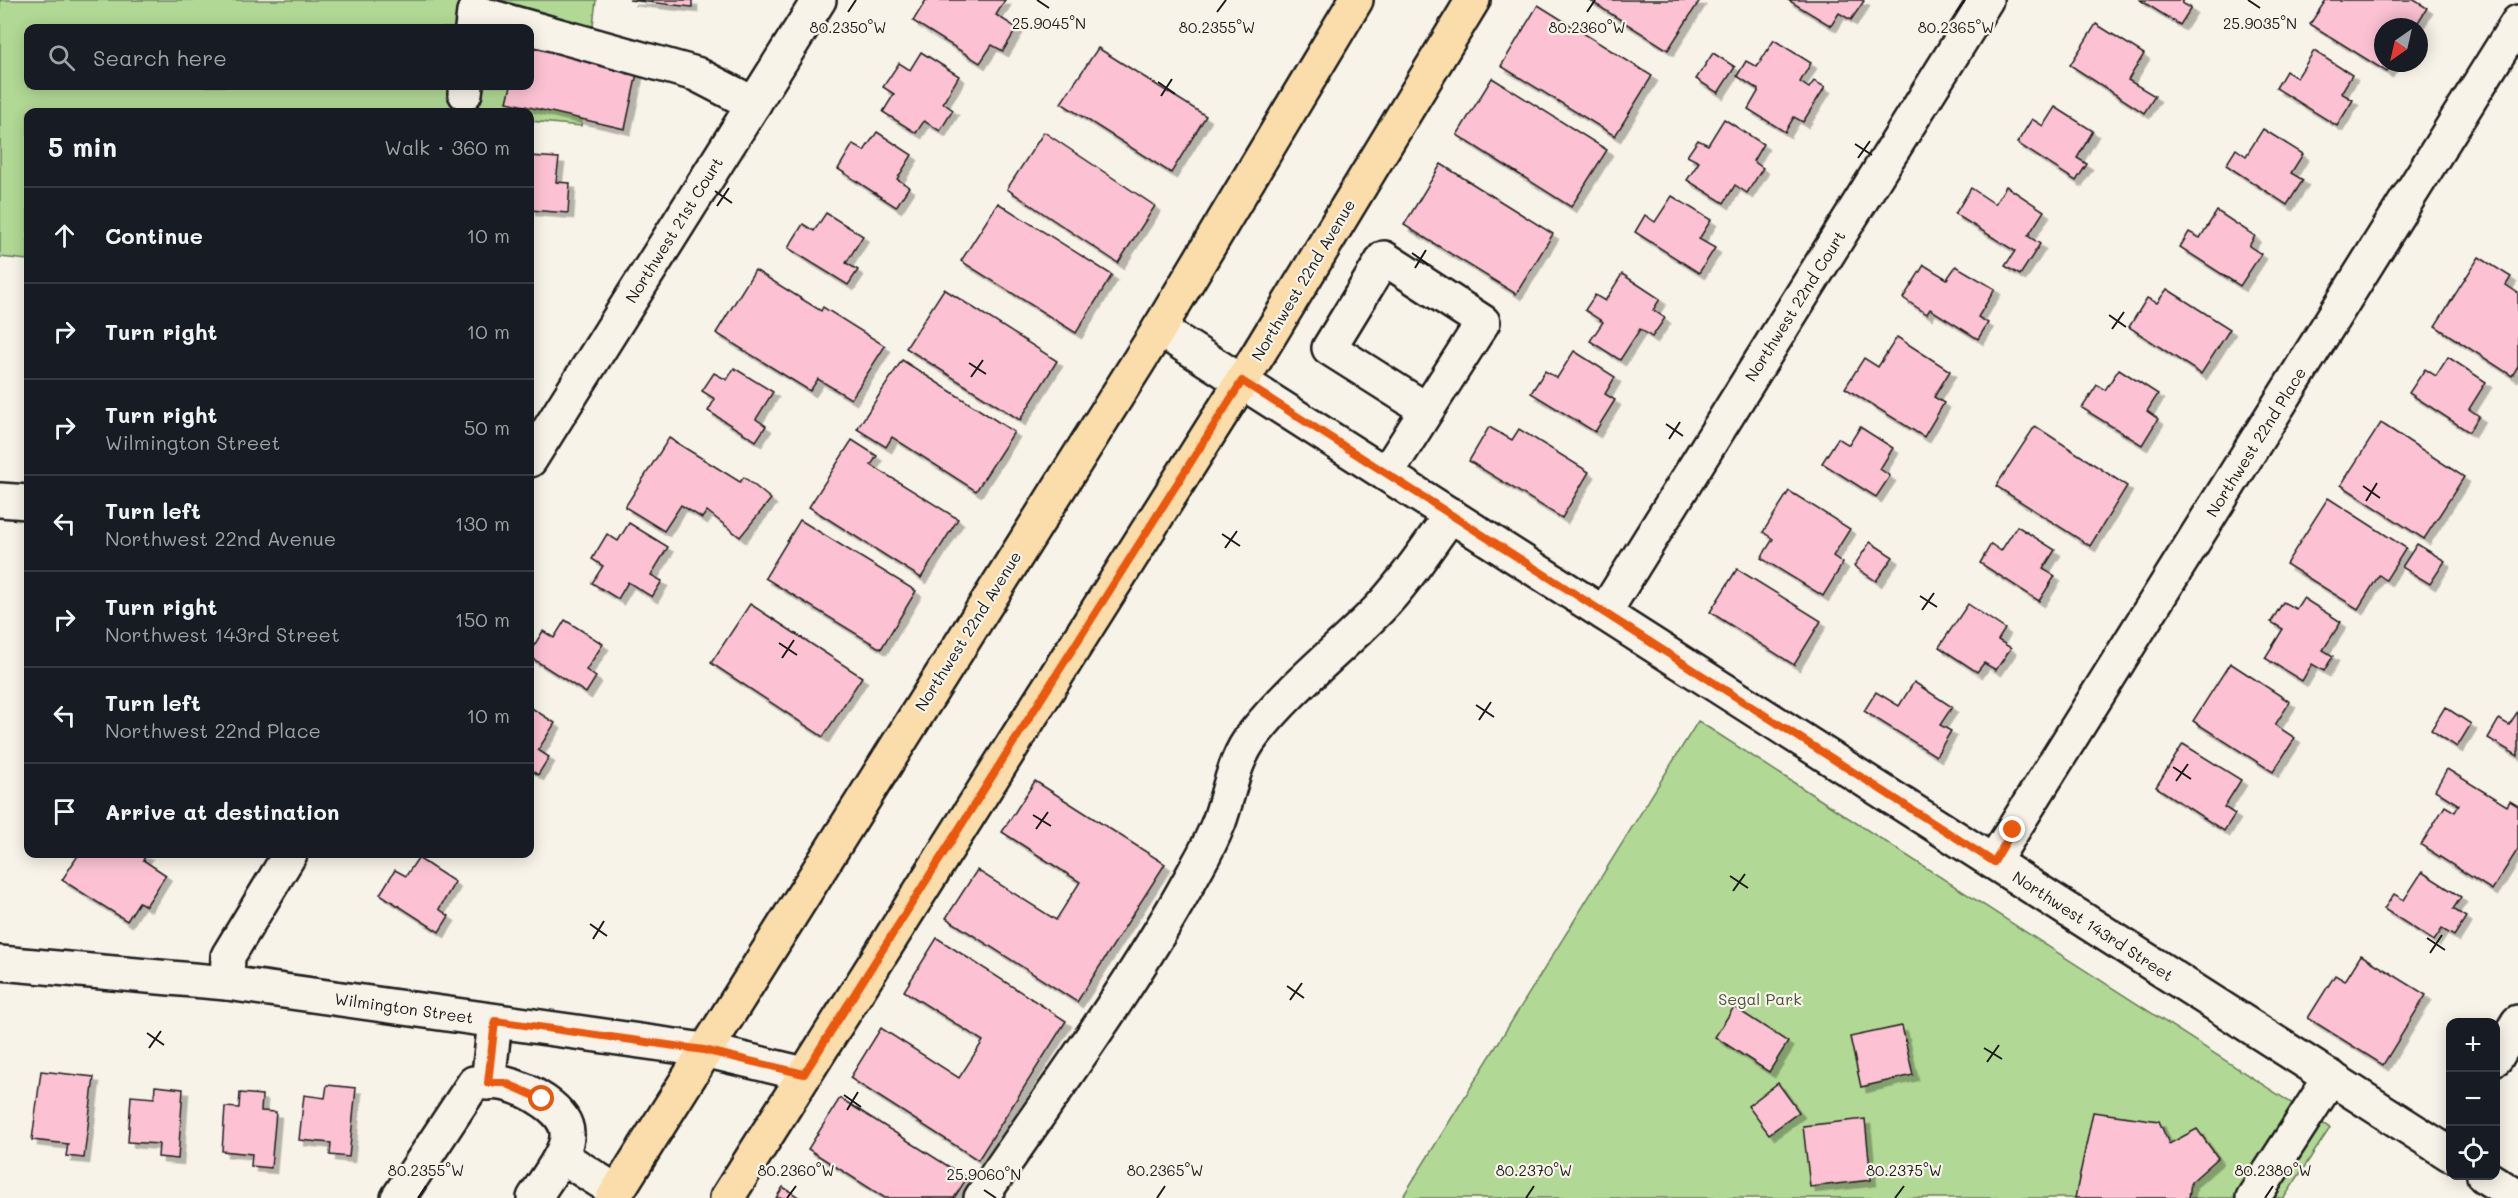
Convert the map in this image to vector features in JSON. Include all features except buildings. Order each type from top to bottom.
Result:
[{"type":"main road","name":"Northwest 22nd Avenue","points":[[615,1195],[1159,329],[1356,0]]},
{"type":"main road","name":"Northwest 22nd Avenue","points":[[727,1198],[1242,381],[1473,0]]},
{"type":"street","name":"Northwest 21st Court","points":[[534,454],[819,0]]},
{"type":"street","name":"Northwest 22nd Court","points":[[1604,613],[1986,0]]},
{"type":"street","points":[[472,24],[474,12],[517,24]]},
{"type":"street","name":"Northwest 22nd Place","points":[[1994,862],[2518,22]]},
{"type":"street","points":[[534,29],[696,74],[754,104]]},
{"type":"street","points":[[1386,474],[1427,410],[1483,322],[1384,258],[1329,348],[1427,410]]},
{"type":"street","name":"Northwest 143rd Street","points":[[1159,329],[2331,1077],[2446,1143]]},
{"type":"street","points":[[0,500],[24,502]]},
{"type":"street","points":[[981,1198],[1119,999],[1198,867],[1219,822],[1233,772],[1253,736],[1284,701],[1381,607],[1450,514]]},
{"type":"street","points":[[227,983],[228,956],[288,858]]},
{"type":"street","name":"Wilmington Street","points":[[0,963],[227,983],[704,1050],[804,1074]]},
{"type":"street","points":[[488,1083],[495,1021]]},
{"type":"street","points":[[2500,1051],[2518,1022]]},
{"type":"street","points":[[2253,1198],[2331,1077]]},
{"type":"street","points":[[398,1198],[474,1083],[505,1083],[542,1099],[564,1120],[568,1134],[561,1156],[534,1198]]},
{"type":"street","points":[[561,1156],[615,1195]]},
{"type":"street","points":[[2490,1180],[2518,1197]]},
{"type":"green space","points":[[0,0],[596,0],[581,126],[534,121],[534,108],[24,108],[24,260],[0,257]]},
{"type":"green space","name":"Segal Park","points":[[1698,721],[2330,1128],[2284,1198],[1402,1198]]},
{"type":"route","points":[[542,1099],[505,1083],[488,1083],[495,1021],[704,1050],[804,1074],[1242,381],[1994,862],[2013,830]]}]
